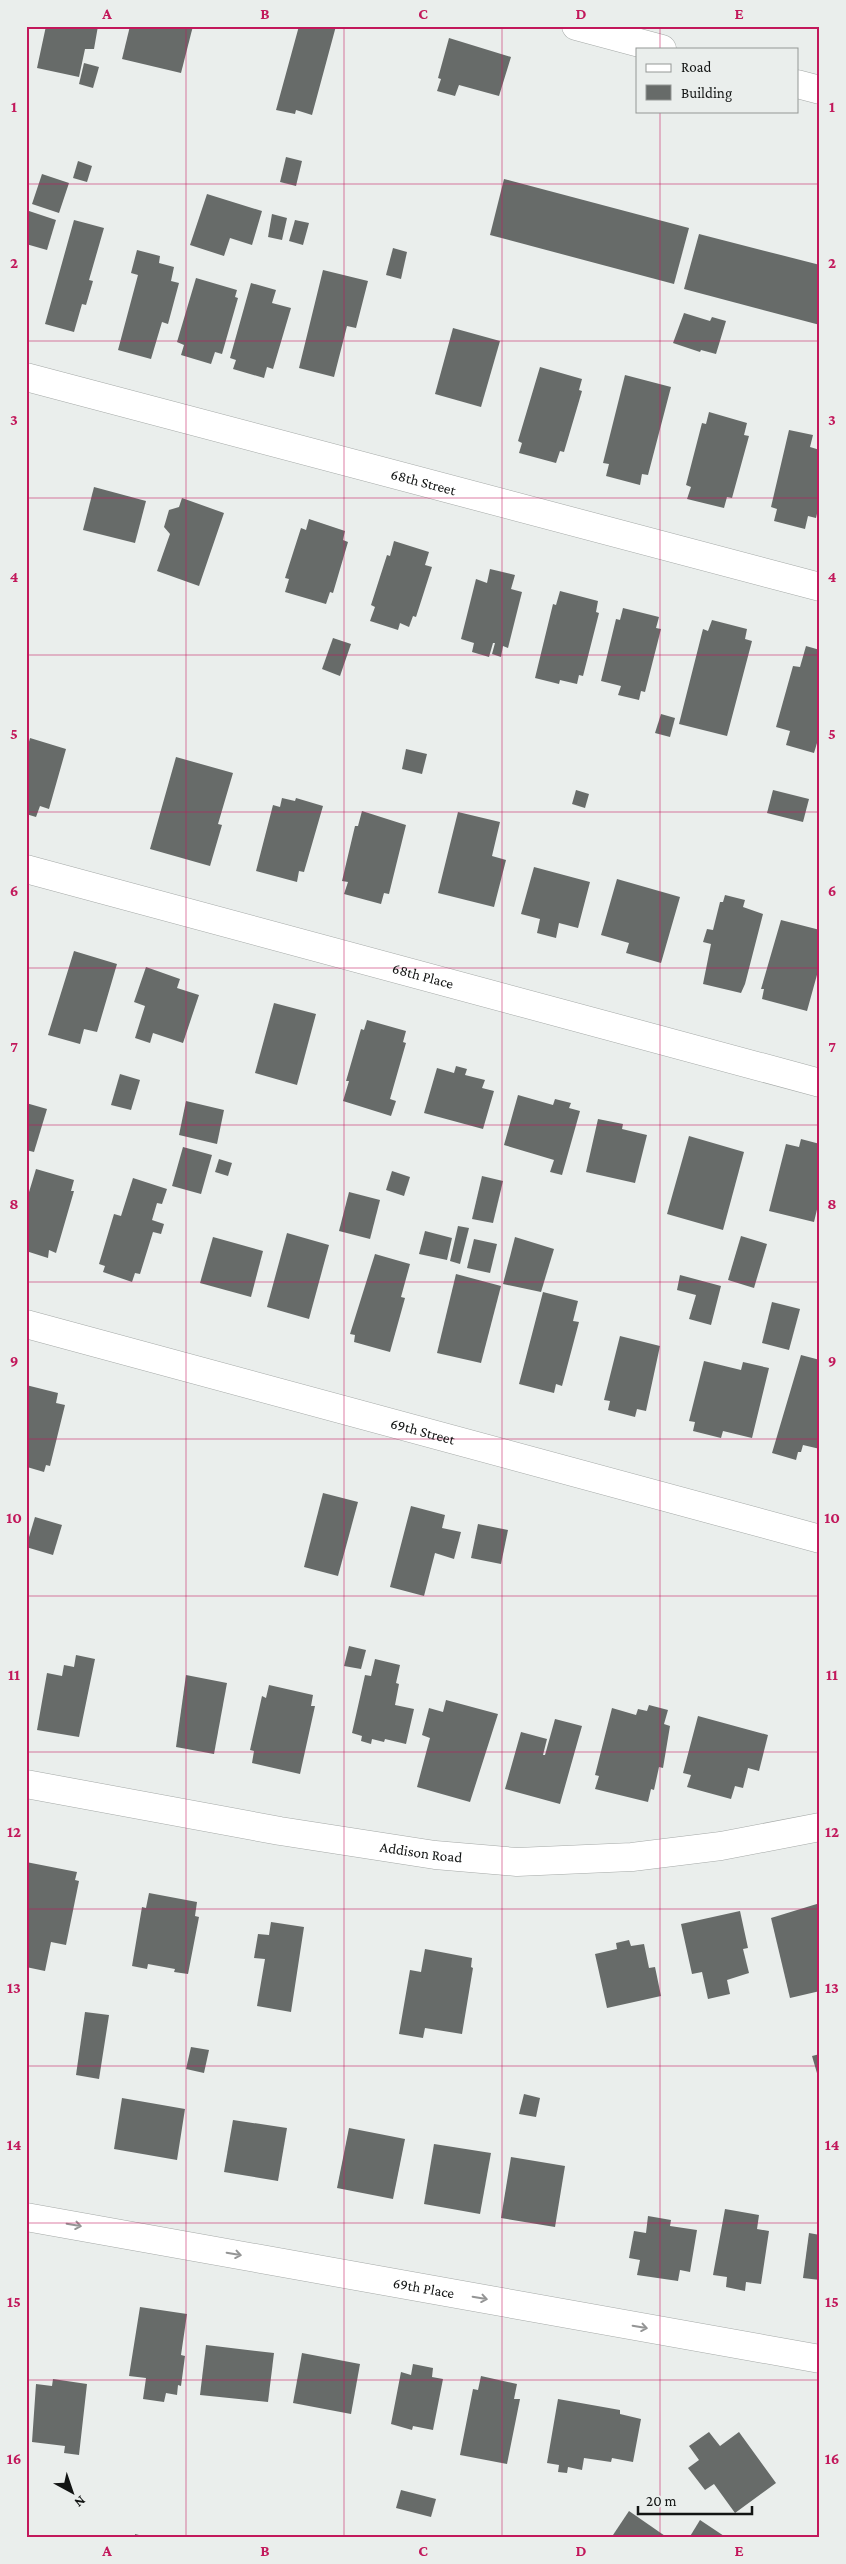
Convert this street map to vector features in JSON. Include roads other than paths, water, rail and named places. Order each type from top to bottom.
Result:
[{"type":"street","points":[[576,26],[658,48]]},
{"type":"street","points":[[798,84],[820,90]]},
{"type":"street","name":"68th Street","points":[[26,377],[820,587]]},
{"type":"street","name":"68th Place","points":[[26,869],[820,1083]]},
{"type":"street","name":"69th Street","points":[[26,1324],[820,1539]]},
{"type":"street","name":"Addison Road","points":[[26,1784],[280,1831],[435,1855],[517,1862],[632,1856],[722,1846],[820,1827]]},
{"type":"street","name":"69th Place","points":[[26,2216],[820,2359]]}]
